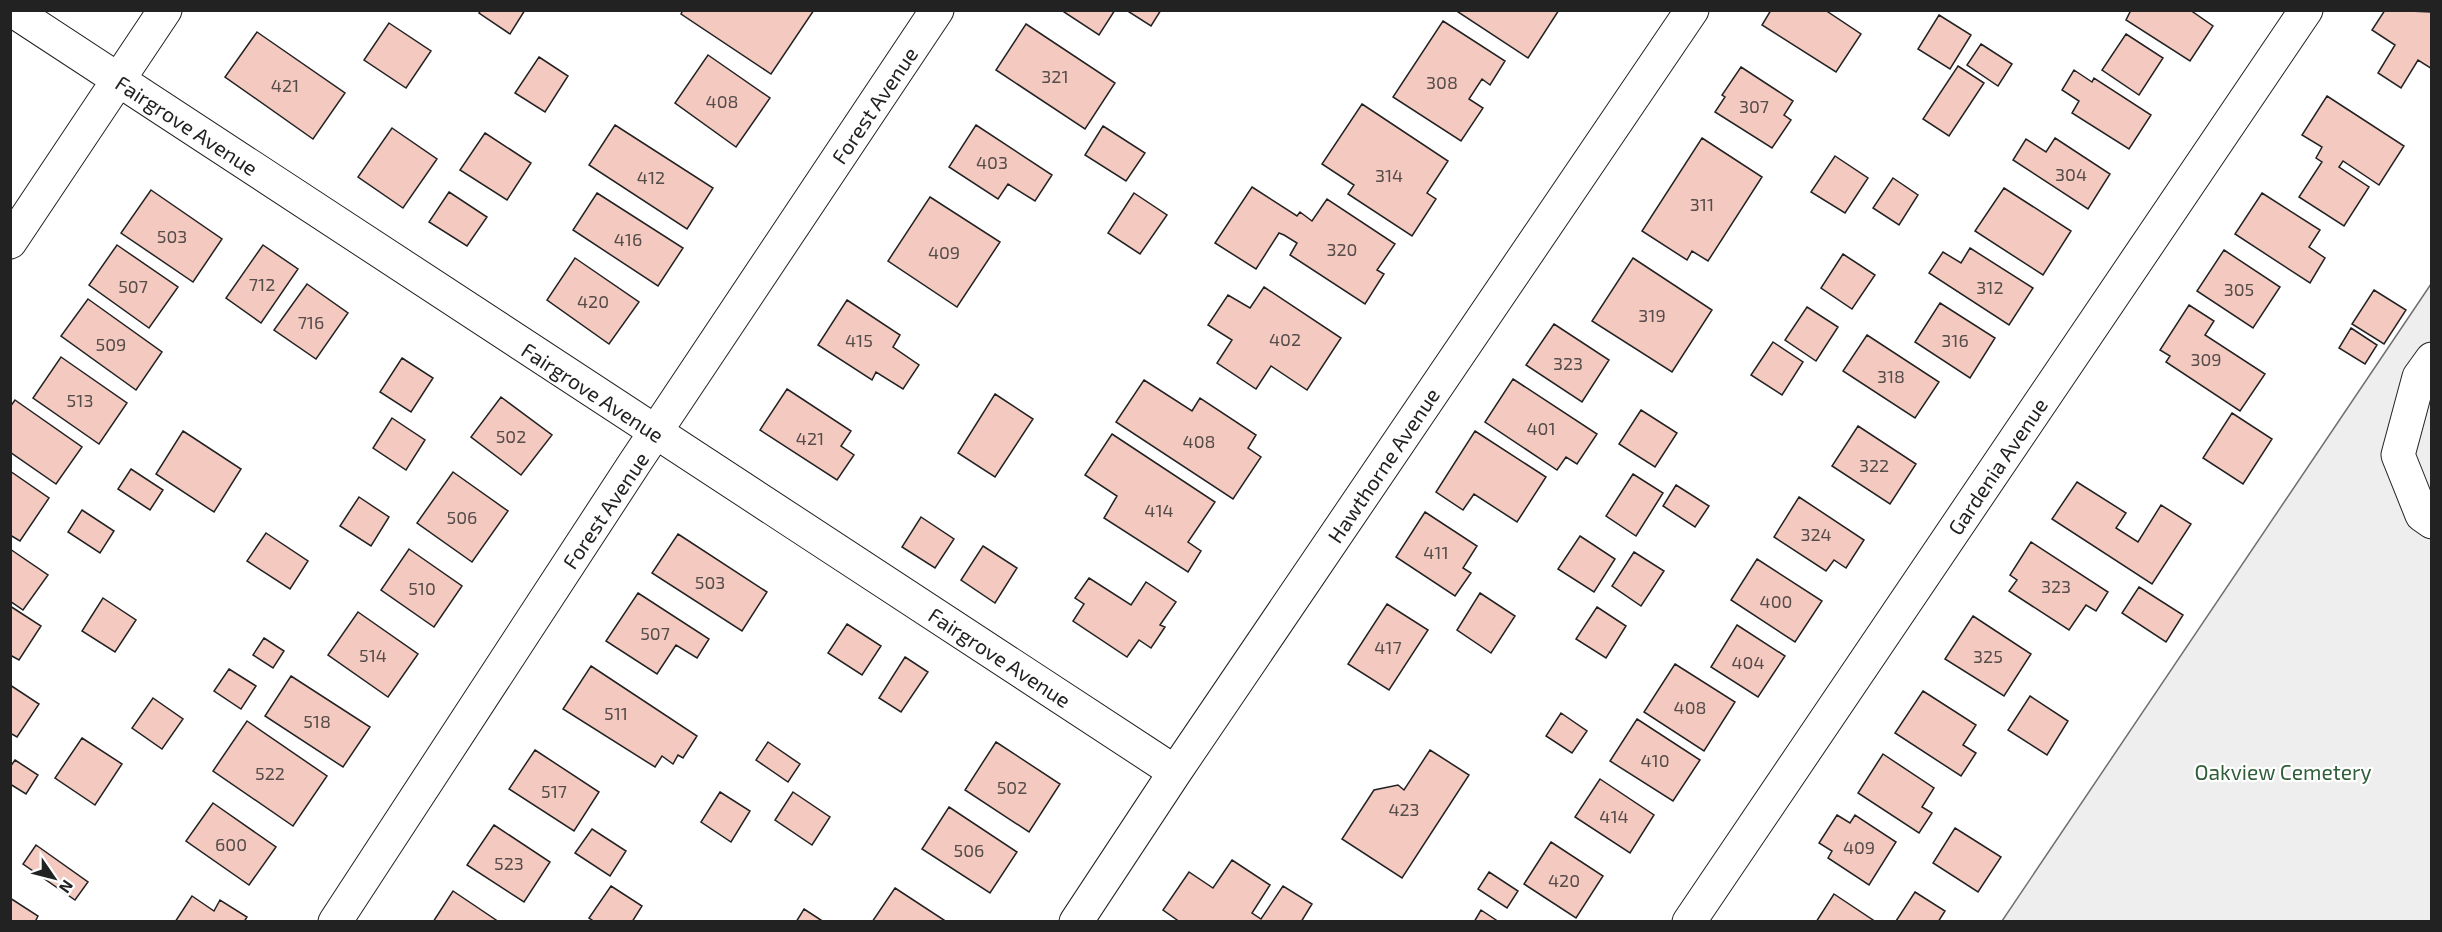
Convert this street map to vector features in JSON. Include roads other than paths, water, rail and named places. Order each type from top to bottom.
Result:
[{"type":"street","name":"Fairgrove Avenue","points":[[12,10],[1175,772]]},
{"type":"street","points":[[10,242],[165,10]]},
{"type":"street","name":"Forest Avenue","points":[[335,921],[937,10]]},
{"type":"street","name":"Hawthorne Avenue","points":[[1076,921],[1692,10]]},
{"type":"street","name":"Gardenia Avenue","points":[[1689,921],[2306,10]]},
{"type":"street","points":[[2432,359],[2419,377],[2398,455],[2422,515],[2432,522]]},
{"type":"park label","name":"Oakview Cemetery","points":[[2283,771]]}]
